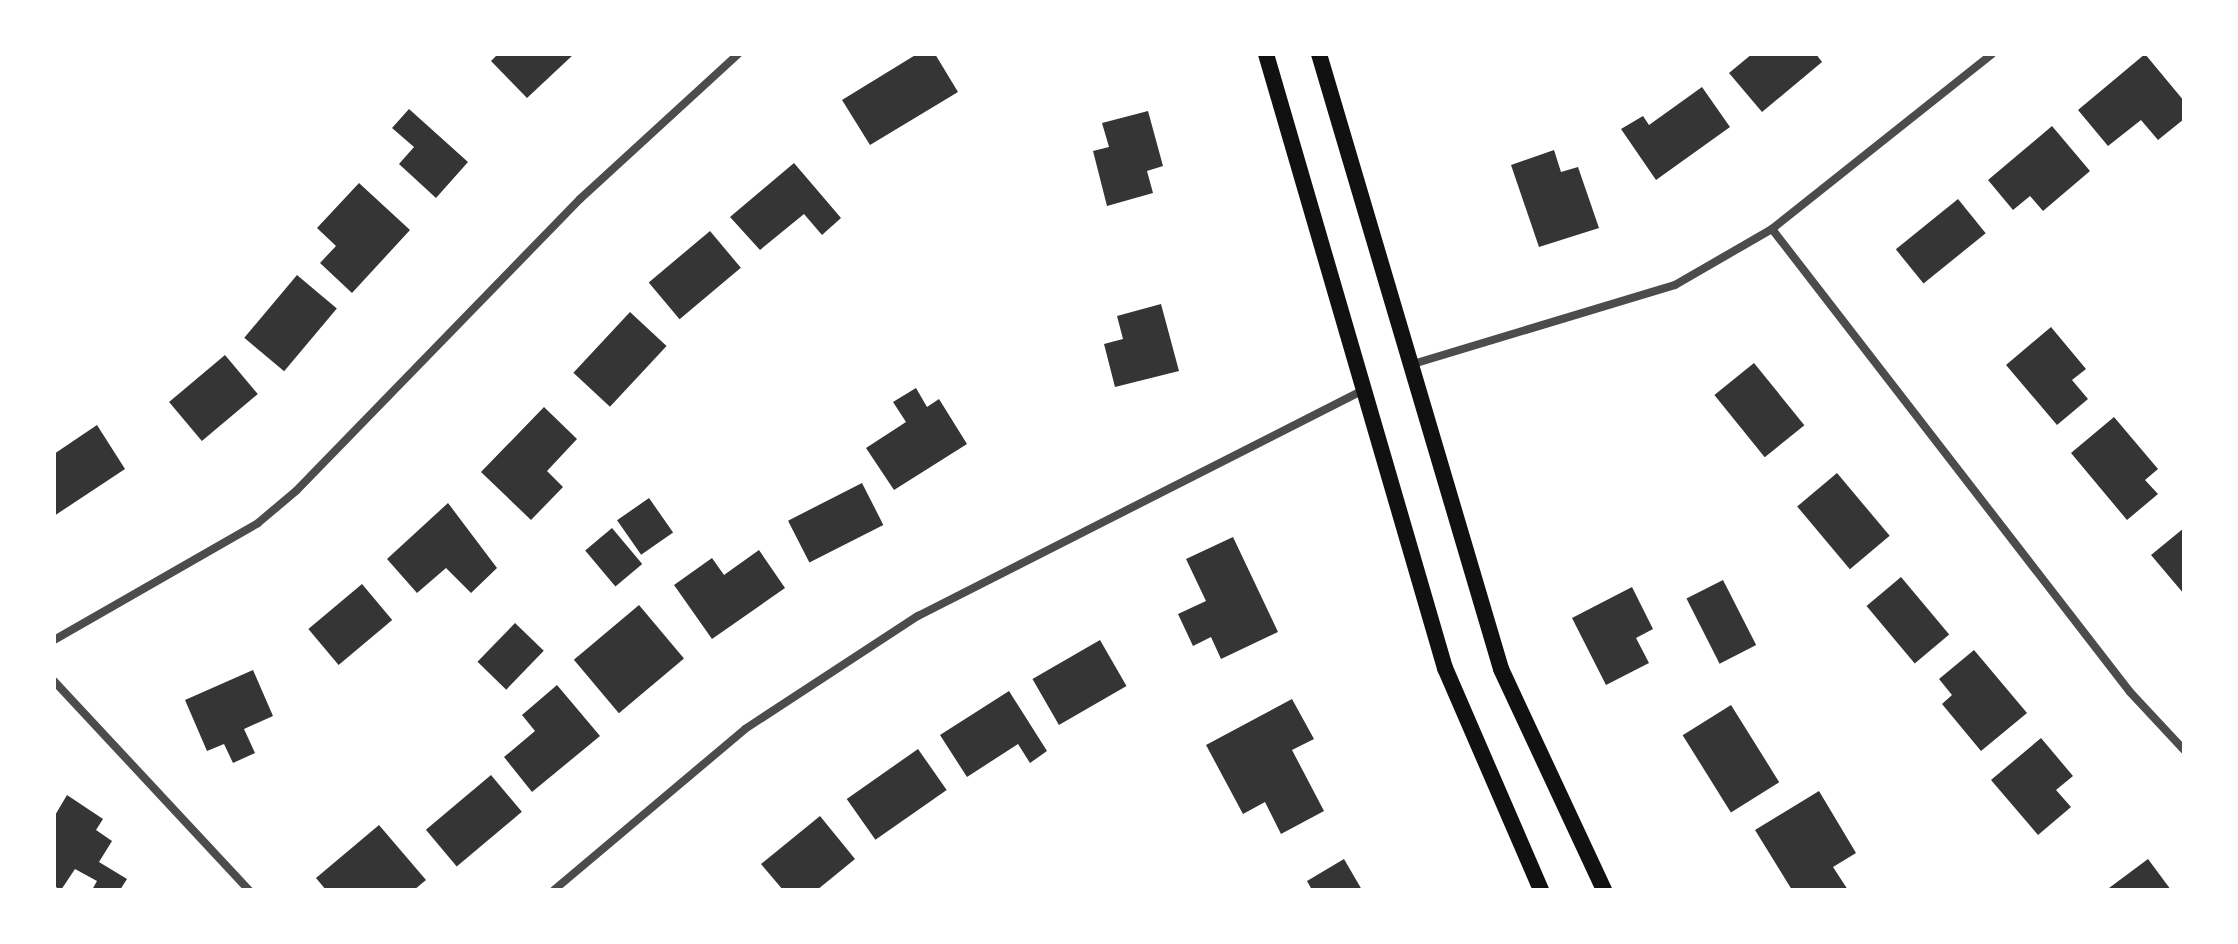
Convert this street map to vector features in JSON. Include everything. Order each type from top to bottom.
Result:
[{"type":"main road","points":[[1266,54],[1361,391],[1445,668],[1541,890]]},
{"type":"main road","points":[[1319,54],[1501,669],[1604,890]]},
{"type":"street","points":[[54,640],[277,507],[580,199],[738,54]]},
{"type":"street","points":[[1413,364],[1675,285],[1772,229],[1992,54]]},
{"type":"street","points":[[1772,229],[2084,633],[2184,750]]},
{"type":"street","points":[[554,890],[745,729],[895,630],[1361,391]]},
{"type":"street","points":[[54,681],[249,890]]},
{"type":"building","points":[[498,54],[574,54],[527,98],[491,61]]},
{"type":"building","points":[[917,54],[935,54],[958,92],[870,145],[842,100]]},
{"type":"building","points":[[1752,54],[1816,54],[1822,62],[1762,112],[1729,73]]},
{"type":"building","points":[[2145,54],[2184,101],[2184,119],[2158,140],[2141,120],[2108,146],[2078,110]]},
{"type":"building","points":[[1702,87],[1730,127],[1656,180],[1621,129],[1643,116],[1649,125]]},
{"type":"building","points":[[409,109],[468,162],[436,198],[399,164],[414,147],[392,128]]},
{"type":"building","points":[[1148,111],[1163,166],[1147,171],[1153,193],[1107,206],[1093,151],[1109,147],[1102,123]]},
{"type":"building","points":[[2052,126],[2090,171],[2043,211],[2030,196],[2013,210],[1988,180]]},
{"type":"building","points":[[1554,150],[1561,172],[1578,167],[1599,228],[1539,247],[1511,165]]},
{"type":"building","points":[[794,163],[841,218],[822,235],[804,214],[760,250],[730,217]]},
{"type":"building","points":[[359,183],[410,230],[352,293],[320,263],[336,246],[317,228]]},
{"type":"building","points":[[1958,199],[1986,233],[1924,284],[1896,249]]},
{"type":"building","points":[[710,231],[741,268],[680,319],[649,282]]},
{"type":"building","points":[[297,275],[337,308],[284,371],[244,338]]},
{"type":"building","points":[[1161,304],[1179,371],[1115,387],[1104,344],[1123,339],[1117,316]]},
{"type":"building","points":[[630,312],[667,346],[610,407],[573,373]]},
{"type":"building","points":[[2051,327],[2086,369],[2072,380],[2088,399],[2057,425],[2006,365]]},
{"type":"building","points":[[225,355],[258,394],[202,441],[169,402]]},
{"type":"building","points":[[1754,363],[1804,425],[1765,457],[1714,395]]},
{"type":"building","points":[[916,388],[927,407],[939,399],[967,444],[894,490],[866,448],[906,422],[893,402]]},
{"type":"building","points":[[544,407],[577,439],[547,471],[563,487],[531,520],[481,472]]},
{"type":"building","points":[[2114,417],[2158,469],[2145,480],[2158,494],[2127,520],[2071,453]]},
{"type":"building","points":[[97,425],[125,469],[54,516],[54,454]]},
{"type":"building","points":[[1837,473],[1890,536],[1850,569],[1797,506]]},
{"type":"building","points":[[862,483],[883,525],[809,563],[788,521]]},
{"type":"building","points":[[649,498],[673,532],[641,555],[617,520]]},
{"type":"building","points":[[448,503],[497,568],[471,593],[446,568],[417,593],[387,559]]},
{"type":"building","points":[[612,528],[642,564],[615,587],[585,550]]},
{"type":"building","points":[[2184,528],[2184,594],[2151,555]]},
{"type":"building","points":[[1233,537],[1278,632],[1221,659],[1211,637],[1193,646],[1178,614],[1206,601],[1186,559]]},
{"type":"building","points":[[759,550],[785,588],[712,639],[674,585],[712,558],[724,575]]},
{"type":"building","points":[[1901,577],[1949,634],[1915,663],[1867,606]]},
{"type":"building","points":[[1723,580],[1756,645],[1720,664],[1686,599]]},
{"type":"building","points":[[362,584],[392,620],[339,665],[308,629]]},
{"type":"building","points":[[1632,587],[1653,629],[1636,638],[1649,663],[1606,685],[1572,618]]},
{"type":"building","points":[[639,605],[684,659],[619,713],[574,660]]},
{"type":"building","points":[[515,623],[544,651],[506,690],[477,662]]},
{"type":"building","points":[[1100,640],[1126,686],[1059,725],[1032,679]]},
{"type":"building","points":[[1974,650],[2027,713],[1981,751],[1942,704],[1952,695],[1939,679]]},
{"type":"building","points":[[253,670],[273,716],[244,729],[255,753],[233,763],[224,744],[207,751],[185,700]]},
{"type":"building","points":[[557,685],[600,736],[532,792],[504,757],[535,731],[522,715]]},
{"type":"building","points":[[1009,691],[1047,751],[1030,763],[1018,744],[967,777],[940,735]]},
{"type":"building","points":[[1292,699],[1314,739],[1292,750],[1324,811],[1281,834],[1265,802],[1243,814],[1206,745]]},
{"type":"building","points":[[1731,705],[1779,782],[1731,812],[1683,735]]},
{"type":"building","points":[[2041,738],[2073,776],[2056,790],[2071,807],[2038,835],[1991,780]]},
{"type":"building","points":[[918,749],[947,790],[875,840],[847,799]]},
{"type":"building","points":[[491,775],[522,812],[457,866],[426,830]]},
{"type":"building","points":[[1819,791],[1856,853],[1833,867],[1848,890],[1792,890],[1755,830]]},
{"type":"building","points":[[67,795],[103,819],[96,830],[112,841],[99,862],[127,879],[120,890],[92,890],[97,881],[75,869],[61,890],[54,886],[54,817]]},
{"type":"building","points":[[820,816],[855,859],[817,890],[783,890],[761,864]]},
{"type":"building","points":[[379,825],[426,880],[414,890],[326,890],[316,878]]},
{"type":"building","points":[[1344,859],[1362,890],[1312,890],[1307,881]]},
{"type":"building","points":[[2148,859],[2171,890],[2109,888]]}]
